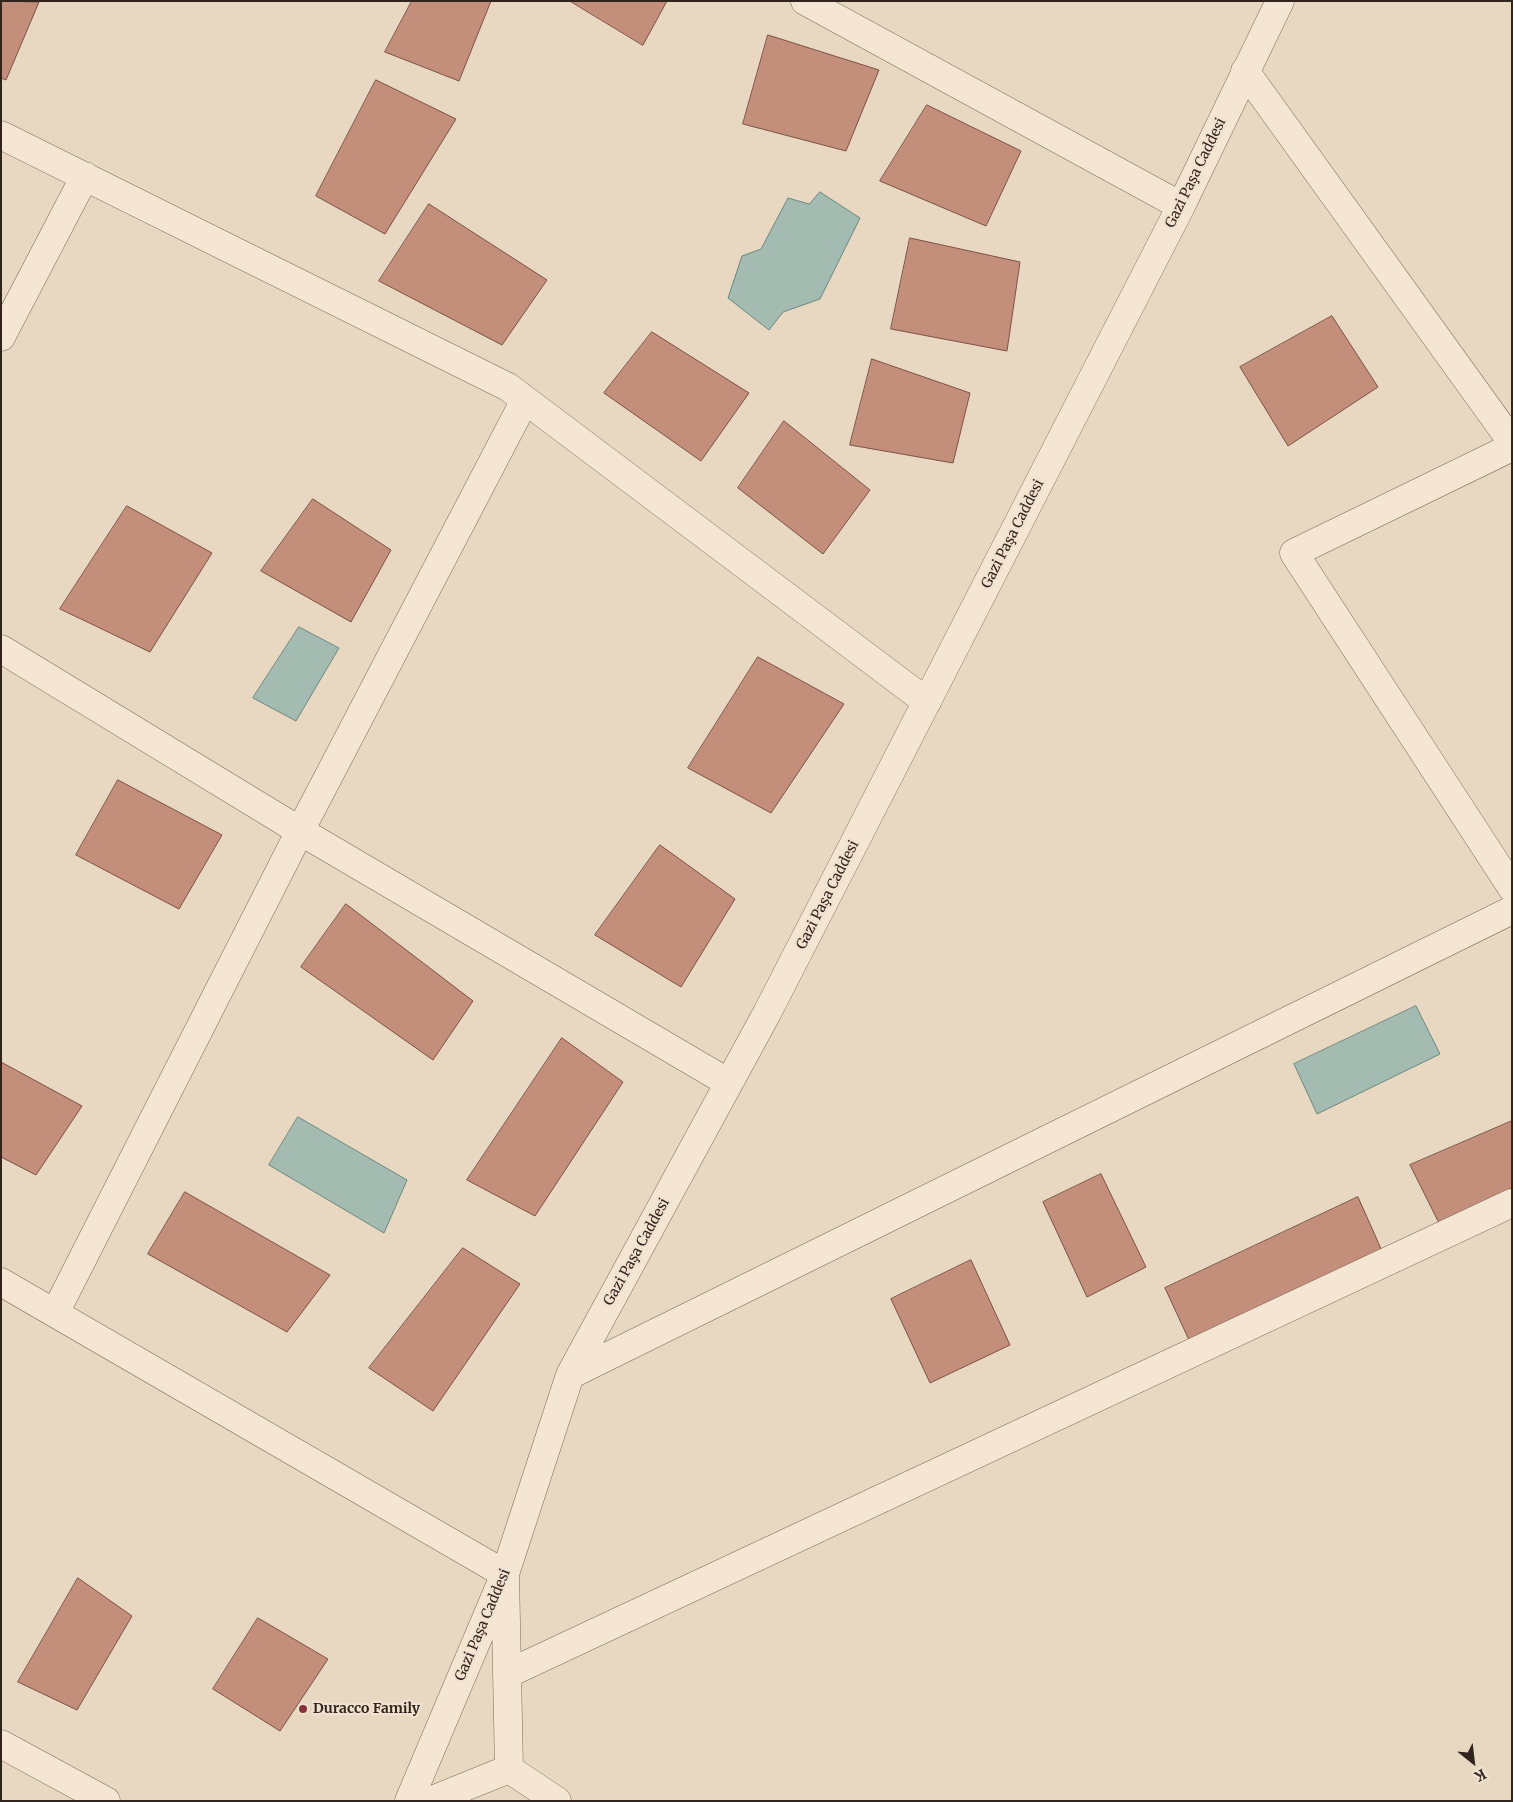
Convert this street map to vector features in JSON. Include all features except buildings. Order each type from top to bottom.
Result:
[{"type":"street","points":[[805,1],[1182,206]]},
{"type":"street","name":"Gazi Paşa Caddesi","points":[[409,1801],[505,1574],[570,1375],[730,1083],[927,702],[1182,206],[1280,1]]},
{"type":"street","points":[[1245,71],[1512,442]]},
{"type":"street","points":[[1,135],[500,383],[927,702]]},
{"type":"street","points":[[1,337],[84,176]]},
{"type":"street","points":[[55,1313],[300,832],[525,400]]},
{"type":"street","points":[[1512,447],[1294,553],[1512,888]]},
{"type":"street","points":[[1,649],[300,832],[730,1083]]},
{"type":"street","points":[[570,1375],[1512,910]]},
{"type":"street","points":[[507,1674],[1512,1203]]},
{"type":"street","points":[[1,1282],[505,1574],[509,1769]]},
{"type":"street","points":[[1,1744],[106,1801]]},
{"type":"street","points":[[430,1801],[509,1769]]},
{"type":"street","points":[[509,1769],[557,1801]]},
{"type":"shaded area","points":[[820,192],[860,218],[820,299],[783,312],[769,330],[728,298],[742,256],[761,249],[788,198],[809,204]]},
{"type":"shaded area","points":[[299,627],[339,648],[296,721],[253,698]]},
{"type":"shaded area","points":[[1416,1006],[1440,1054],[1317,1114],[1294,1064]]},
{"type":"shaded area","points":[[298,1117],[407,1180],[384,1233],[269,1165]]},
{"type":"place","name":"Duracco Family","points":[[303,1709]]}]
